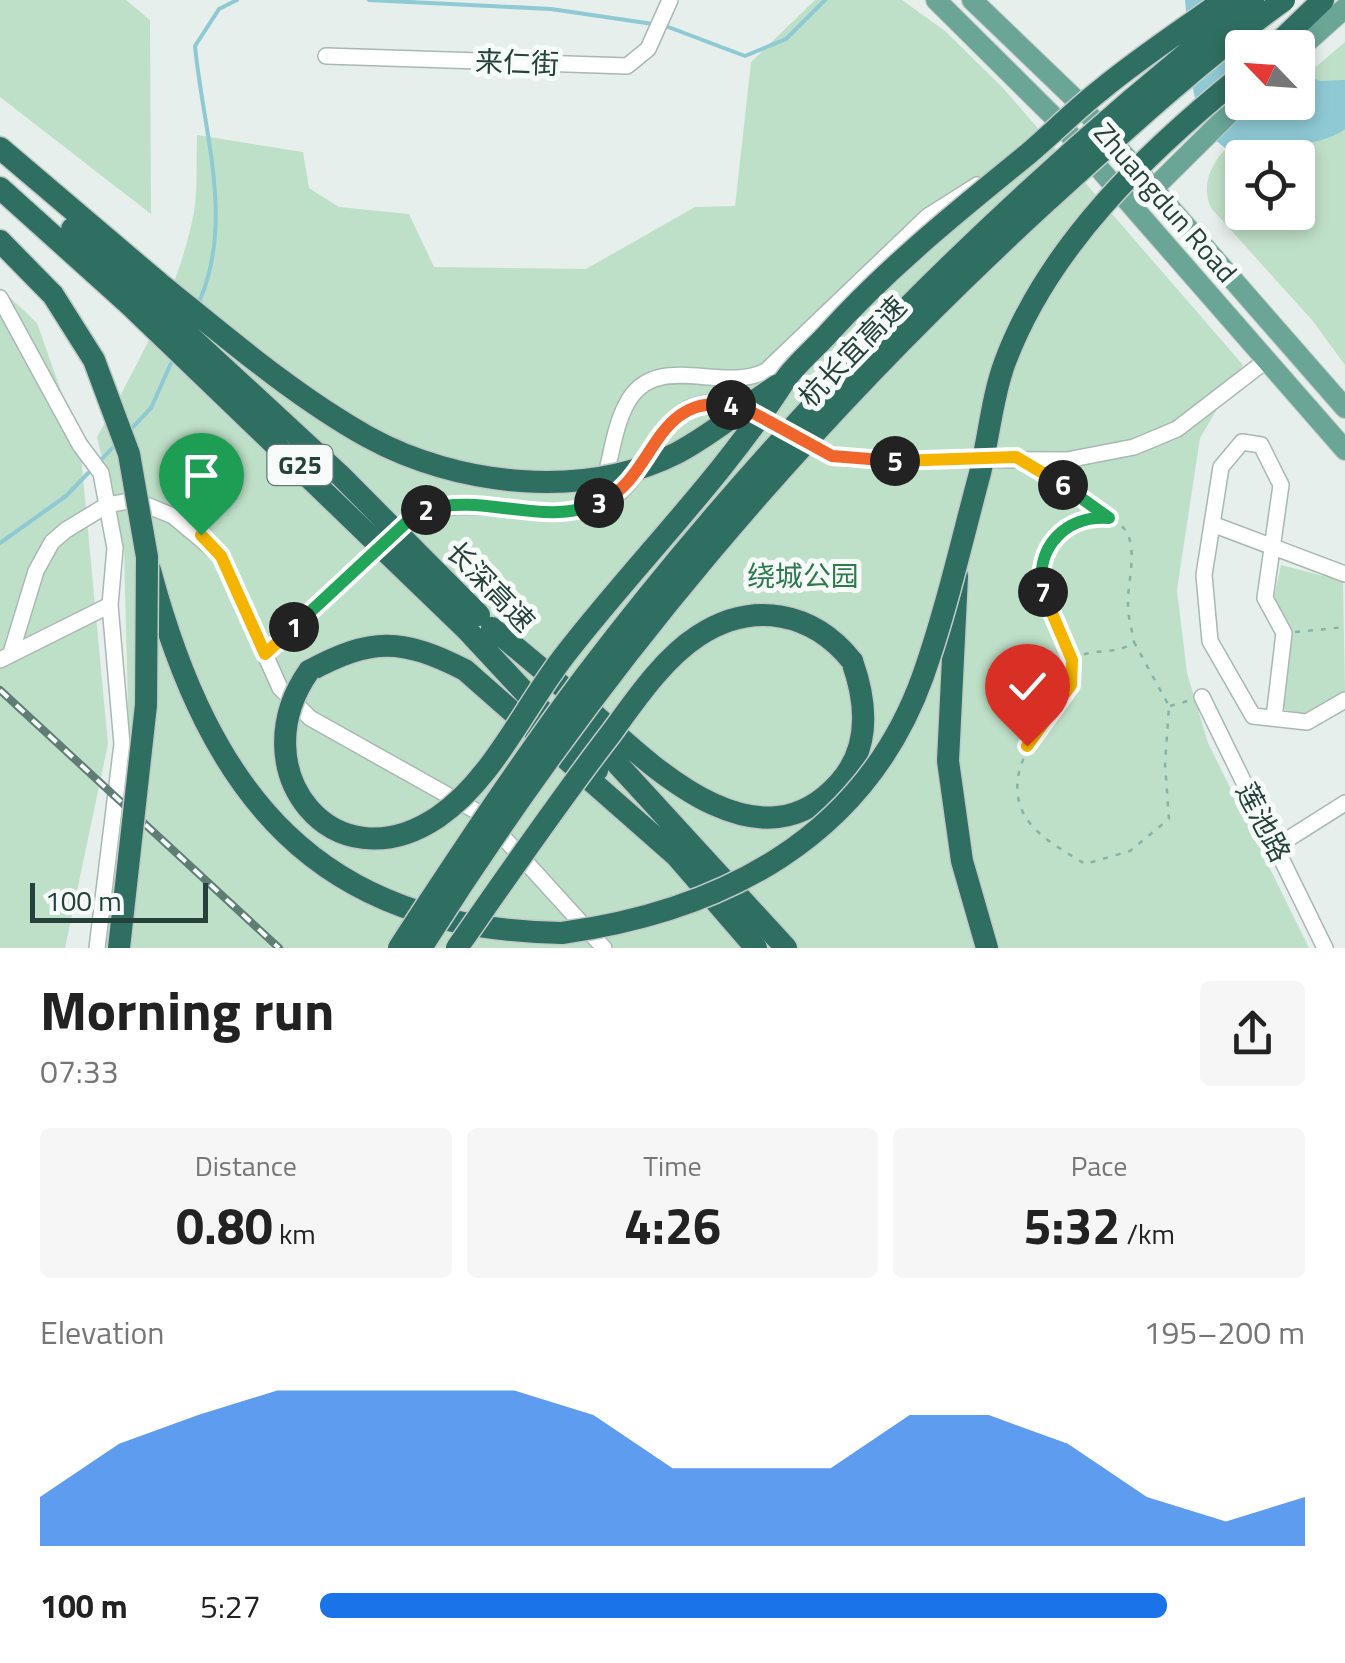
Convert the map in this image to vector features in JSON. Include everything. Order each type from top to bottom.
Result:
[{"type":"highway","points":[[681,860],[465,670],[431,653],[397,644],[370,644],[310,671],[292,696],[283,727],[284,761],[295,792],[316,817],[348,835],[380,842],[410,834],[441,815],[483,771],[565,654],[756,425],[785,380],[862,296],[950,214],[1103,88],[1224,0]]},
{"type":"highway","name":"杭长宜高速","points":[[399,948],[585,677],[690,547],[836,382],[1024,196],[1175,61],[1253,0]]},
{"type":"highway","name":"杭长宜高速","points":[[420,948],[600,685],[698,563],[847,396],[993,251],[1162,96],[1284,0]]},
{"type":"highway","points":[[1292,30],[1323,0]]},
{"type":"highway","points":[[0,241],[53,295],[94,360],[128,454],[147,557],[177,659],[223,758],[250,796],[314,858],[386,901],[470,926],[562,932],[630,923],[700,901],[762,871],[847,801],[879,760],[922,677],[1004,365],[1049,274],[1143,164],[1185,121],[1225,89]]},
{"type":"highway","points":[[0,148],[144,294],[370,438],[423,460],[477,474],[532,482],[591,479],[675,454],[785,380]]},
{"type":"highway","name":"长深高速","points":[[0,163],[340,476],[786,948]]},
{"type":"highway","name":"长深高速","points":[[0,188],[76,252],[144,294]]},
{"type":"highway","points":[[958,546],[948,761],[962,861],[986,948]]},
{"type":"highway","points":[[119,948],[146,705],[147,557]]},
{"type":"highway","points":[[457,948],[634,702],[698,636],[753,616],[784,614],[810,622],[834,638],[852,661],[864,692],[865,726],[854,765],[836,786],[802,810],[762,817],[731,812],[672,783],[479,624]]},
{"type":"highway","name":"长深高速","points":[[479,624],[756,948]]},
{"type":"main road","name":"Zhuangdun Road","points":[[936,0],[1056,118],[1345,450]]},
{"type":"main road","name":"Zhuangdun Road","points":[[972,0],[1075,99],[1345,408]]},
{"type":"main road","points":[[1056,118],[1075,99],[1212,0]]},
{"type":"main road","points":[[1315,35],[1345,8]]},
{"type":"main road","points":[[1135,207],[1225,118]]},
{"type":"street","name":"来仁街","points":[[326,56],[627,66],[648,49],[670,0]]},
{"type":"street","points":[[592,507],[603,490],[626,404],[638,386],[669,374],[735,380],[766,371],[928,216],[1002,168],[1056,118]]},
{"type":"street","points":[[0,298],[101,473],[115,548],[110,605],[122,744],[98,941]]},
{"type":"street","points":[[265,654],[409,520],[429,509],[475,504],[555,514],[592,507],[628,485],[659,434],[697,404],[748,410],[832,456],[849,459],[1068,460],[1134,448],[1177,429],[1268,359]]},
{"type":"street","points":[[1274,718],[1284,633],[1265,598],[1281,486],[1261,445],[1242,442],[1221,467],[1204,575],[1210,642],[1253,716],[1307,722],[1345,700]]},
{"type":"street","points":[[5,656],[36,572],[52,542],[107,505],[134,500],[173,516],[201,535],[221,556],[280,688],[310,718],[483,815],[604,948]]},
{"type":"street","points":[[1212,524],[1345,574]]},
{"type":"street","points":[[5,656],[110,605]]},
{"type":"street","name":"莲池路","points":[[1202,697],[1325,948]]},
{"type":"street","points":[[1277,846],[1345,803]]},
{"type":"path","points":[[1041,470],[1109,518],[1124,529],[1134,553],[1128,607],[1134,642],[1170,706],[1165,764],[1169,818],[1130,851],[1085,864],[1039,835],[1018,797],[1027,746],[1071,685],[1072,660],[1043,596],[1039,573],[1049,548],[1066,526],[1086,516],[1109,518]]},
{"type":"path","points":[[1284,633],[1345,627]]},
{"type":"path","points":[[1072,660],[1084,652],[1119,653],[1134,642]]},
{"type":"path","points":[[1170,706],[1202,697]]},
{"type":"green space","points":[[0,0],[126,0],[150,20],[151,214],[0,97]]},
{"type":"green space","name":"绕城公园","points":[[815,0],[902,0],[945,31],[1003,88],[1243,365],[1200,438],[1177,590],[1187,673],[1208,743],[1309,948],[106,948],[130,784],[124,550],[97,437],[141,356],[178,271],[194,212],[197,135],[303,152],[309,188],[339,207],[409,214],[434,267],[586,269],[695,207],[735,206],[751,62]]},
{"type":"green space","points":[[1345,42],[1345,365],[1312,320],[1231,230],[1315,230],[1315,140],[1233,140],[1256,120],[1315,120],[1315,68]]},
{"type":"green space","points":[[1225,149],[1225,224],[1211,208],[1207,192],[1215,163]]},
{"type":"green space","points":[[0,288],[37,323],[80,445],[108,744],[65,948],[0,948]]},
{"type":"green space","points":[[1281,565],[1343,581],[1345,691],[1307,716],[1280,708],[1290,633],[1274,597]]},
{"type":"water","points":[[1185,0],[1235,0],[1238,22],[1247,30],[1225,30],[1225,120],[1315,120],[1315,78],[1345,80],[1345,129],[1315,141],[1225,140],[1225,147],[1208,130],[1199,110],[1190,65]]},
{"type":"waterway","points":[[199,302],[215,240],[216,208],[195,46],[219,9],[237,0]]},
{"type":"waterway","points":[[369,0],[551,9],[653,24]]},
{"type":"waterway","points":[[663,25],[745,56],[786,39],[825,0]]},
{"type":"waterway","points":[[131,429],[151,408],[172,361]]},
{"type":"waterway","points":[[100,461],[117,443]]},
{"type":"waterway","points":[[0,543],[66,496],[93,468]]},
{"type":"railway","points":[[0,690],[279,948]]},
{"type":"route","points":[[201,535],[221,556],[265,654],[409,520],[429,509],[452,505],[555,514],[582,512],[613,498],[628,485],[659,434],[697,404],[748,410],[832,456],[849,459],[877,462],[1016,457],[1109,518],[1086,516],[1066,526],[1049,548],[1039,573],[1043,596],[1072,660],[1071,685],[1027,746]]}]
